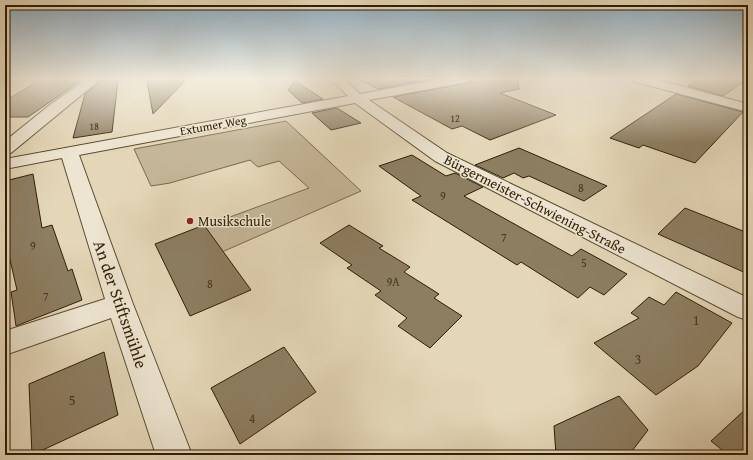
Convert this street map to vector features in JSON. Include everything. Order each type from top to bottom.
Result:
[{"type":"street","points":[[5,149],[66,99]]},
{"type":"street","name":"Extumer Weg","points":[[5,164],[349,99]]},
{"type":"street","name":"Bürgermeister-Schwiening-Straße","points":[[359,99],[441,157],[748,310]]},
{"type":"street","points":[[716,99],[748,108]]},
{"type":"street","name":"An der Stiftsmühle","points":[[69,152],[120,304],[174,455]]},
{"type":"street","points":[[5,343],[120,304]]},
{"type":"shaded area","points":[[286,121],[361,191],[206,259],[189,232],[309,188],[279,161],[258,167],[250,160],[170,183],[151,186],[134,149]]},
{"type":"building","points":[[8,99],[53,99],[28,117],[5,117],[5,101]]},
{"type":"building","points":[[84,99],[116,99],[112,132],[73,138]]},
{"type":"building","points":[[150,99],[167,99],[153,114]]},
{"type":"building","points":[[298,99],[321,99],[302,103]]},
{"type":"building","points":[[398,99],[516,99],[556,115],[490,140],[462,126],[452,129]]},
{"type":"building","points":[[668,99],[696,99],[743,112],[695,163],[643,145],[639,148],[610,138]]},
{"type":"building","points":[[337,108],[361,123],[331,130],[312,113]]},
{"type":"building","points":[[519,148],[607,186],[584,201],[529,176],[523,178],[514,173],[503,178],[475,165]]},
{"type":"building","points":[[412,155],[446,176],[455,173],[483,187],[464,196],[572,256],[581,249],[627,274],[604,295],[590,287],[578,298],[521,262],[517,265],[412,200],[421,196],[379,166]]},
{"type":"building","points":[[33,174],[42,228],[52,225],[68,271],[72,269],[82,300],[16,326],[11,292],[17,290],[5,238],[5,181]]},
{"type":"building","points":[[685,208],[748,233],[748,274],[658,234]]},
{"type":"building","points":[[204,225],[251,290],[190,316],[155,244]]},
{"type":"building","points":[[349,225],[383,246],[379,248],[410,267],[404,272],[439,294],[434,298],[462,316],[430,348],[398,326],[407,318],[375,295],[381,291],[347,268],[352,265],[320,243]]},
{"type":"building","points":[[676,292],[732,323],[698,366],[656,395],[594,343],[639,318],[631,313],[649,297],[664,305]]},
{"type":"building","points":[[284,347],[316,392],[240,444],[211,388]]},
{"type":"building","points":[[104,352],[118,415],[32,455],[29,384]]},
{"type":"building","points":[[619,396],[648,430],[629,455],[556,455],[554,426]]},
{"type":"building","points":[[748,407],[748,455],[728,455],[711,441]]},
{"type":"place","name":"Musikschule","points":[[190,221]]}]
